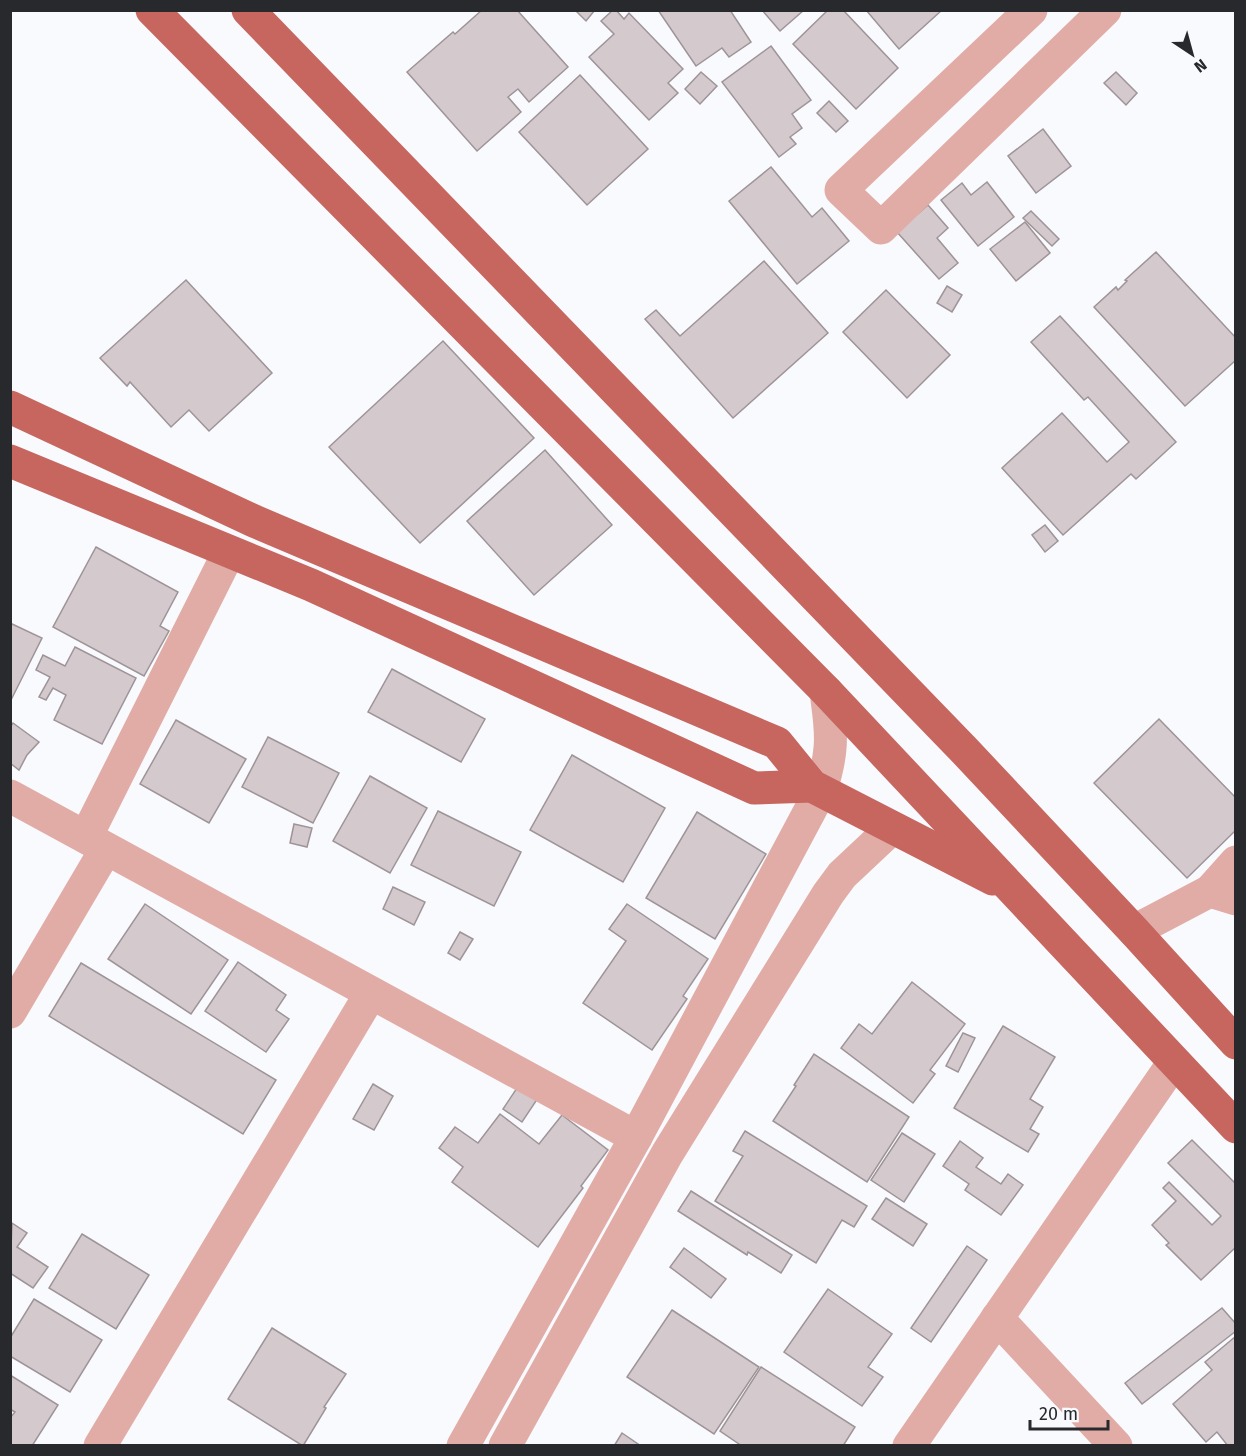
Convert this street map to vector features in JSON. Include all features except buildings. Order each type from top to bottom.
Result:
[{"type":"main road","points":[[152,10],[826,691],[1236,1128]]},
{"type":"main road","points":[[248,10],[957,742],[1236,1043]]},
{"type":"main road","points":[[10,407],[254,521],[777,743],[817,788],[1012,889]]},
{"type":"main road","points":[[10,460],[311,585],[754,788],[817,788]]},
{"type":"street","points":[[1031,10],[841,190],[881,228],[1105,10]]},
{"type":"street","points":[[10,1012],[96,843],[229,552]]},
{"type":"street","points":[[463,1446],[636,1137],[826,773],[830,748],[830,725],[826,691]]},
{"type":"street","points":[[10,796],[636,1137]]},
{"type":"street","points":[[505,1446],[667,1154],[828,894],[842,875],[892,828]]},
{"type":"street","points":[[1134,931],[1223,895],[1236,862]]},
{"type":"street","points":[[100,1446],[371,993]]},
{"type":"street","points":[[909,1446],[1174,1062]]},
{"type":"street","points":[[997,1318],[1116,1446]]}]
